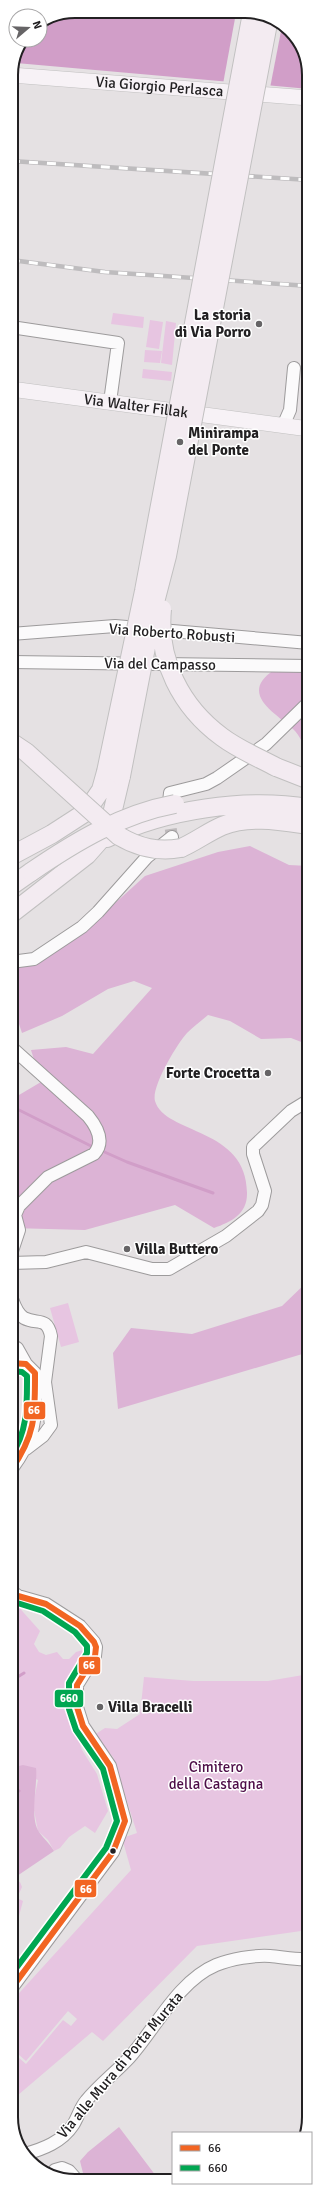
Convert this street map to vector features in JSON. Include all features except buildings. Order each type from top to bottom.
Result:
[{"type":"highway","points":[[18,909],[87,855],[102,838],[112,814],[113,774],[144,591],[251,18]]},
{"type":"highway","points":[[18,856],[30,847],[86,812],[113,774],[167,556],[268,23]]},
{"type":"highway","points":[[167,556],[161,629],[166,656],[177,686],[194,712],[213,730],[232,744],[276,767],[302,777]]},
{"type":"highway","points":[[18,747],[26,752],[119,836],[135,845],[153,849],[235,822],[264,820],[302,824]]},
{"type":"highway","points":[[18,881],[57,854],[114,823],[207,798],[255,795],[302,797]]},
{"type":"highway","points":[[18,896],[63,863],[88,848],[107,838],[144,824],[205,809],[273,804],[302,807]]},
{"type":"highway","points":[[18,853],[30,847]]},
{"type":"main road","name":"Via Giorgio Perlasca","points":[[18,76],[302,97]]},
{"type":"main road","name":"Via Walter Fillak","points":[[18,390],[302,428]]},
{"type":"street","points":[[18,328],[118,342],[110,402]]},
{"type":"street","points":[[283,426],[290,410],[294,368]]},
{"type":"street","name":"Via Roberto Robusti","points":[[18,633],[115,626],[302,642]]},
{"type":"street","name":"Via del Campasso","points":[[18,662],[302,666]]},
{"type":"street","points":[[171,807],[170,793],[206,784],[217,778],[266,744],[302,709]]},
{"type":"street","points":[[18,961],[34,959],[82,927],[98,912],[146,857],[177,842]]},
{"type":"street","points":[[18,1053],[88,1116],[96,1126],[100,1138],[98,1148],[94,1154],[48,1177],[18,1208]]},
{"type":"street","points":[[18,1263],[46,1262],[86,1252],[152,1269],[170,1270],[226,1236],[258,1211],[262,1205],[265,1191],[253,1154],[253,1147],[291,1111],[302,1104]]},
{"type":"street","points":[[18,1312],[21,1316],[25,1318],[40,1321],[50,1330],[50,1352],[45,1382],[47,1403],[51,1421],[49,1429],[34,1444],[26,1449]]},
{"type":"street","points":[[18,1348],[26,1364],[34,1373],[35,1418],[32,1434],[26,1449],[18,1460]]},
{"type":"street","points":[[18,1363],[26,1364]]},
{"type":"street","points":[[18,1596],[46,1604],[80,1626],[94,1642],[96,1647],[95,1656],[77,1685],[77,1707],[83,1726],[110,1766],[125,1821],[113,1852],[18,1980]]},
{"type":"street","name":"Via alle Mura di Porta Murata","points":[[30,2152],[46,2147],[64,2136],[73,2124],[81,2106],[98,2086],[129,2058],[180,1993],[205,1971],[219,1964],[242,1958],[267,1956],[302,1960]]},
{"type":"street","points":[[55,2170],[63,2168],[70,2174]]},
{"type":"green space","points":[[113,313],[144,317],[143,328],[111,324]]},
{"type":"green space","points":[[150,320],[163,322],[159,349],[146,347]]},
{"type":"green space","points":[[166,321],[176,323],[172,365],[161,363]]},
{"type":"green space","points":[[145,350],[162,351],[160,363],[144,362]]},
{"type":"green space","points":[[143,369],[172,372],[171,381],[142,378]]},
{"type":"green space","points":[[68,1303],[79,1342],[61,1347],[50,1308]]},
{"type":"green space","points":[[18,1606],[40,1631],[34,1644],[39,1652],[46,1655],[57,1652],[63,1659],[69,1659],[76,1652],[86,1649],[87,1658],[71,1692],[71,1707],[73,1723],[82,1750],[97,1774],[108,1811],[95,1833],[85,1826],[69,1837],[60,1848],[54,1851],[48,1840],[38,1831],[33,1805],[38,1780],[18,1771]]},
{"type":"green space","name":"Cimitero della Castagna","points":[[302,1675],[302,1933],[301,1931],[197,1946],[103,2041],[92,2032],[18,2095],[18,2057],[26,2064],[63,2020],[71,2026],[77,2019],[68,2011],[26,2061],[18,2054],[18,1994],[131,1870],[122,1838],[137,1833],[113,1757],[94,1735],[105,1728],[117,1729],[140,1714],[144,1677],[193,1681],[268,1681]]},
{"type":"green space","points":[[18,1881],[20,1882],[22,1887],[18,1896]]},
{"type":"green space","points":[[18,1898],[23,1901],[18,1920]]},
{"type":"shaded area","points":[[253,18],[277,28],[290,40],[298,53],[301,64],[302,88],[19,63],[25,48],[48,48],[48,25],[64,19]]},
{"type":"shaded area","points":[[274,670],[302,670],[302,742],[295,732],[270,710],[264,702],[260,695],[259,687],[264,679]]},
{"type":"shaded area","points":[[250,846],[289,865],[302,866],[302,1042],[291,1038],[261,1039],[230,1021],[208,1015],[187,1033],[177,1046],[161,1076],[155,1095],[155,1101],[162,1112],[174,1120],[221,1144],[234,1156],[244,1172],[247,1194],[244,1207],[232,1220],[214,1228],[175,1205],[85,1230],[18,1228],[18,1095],[41,1082],[31,1050],[66,1047],[93,1054],[152,988],[134,981],[108,989],[62,1016],[22,1033],[18,1021],[18,963],[80,935],[145,876],[218,852]]},
{"type":"shaded area","points":[[302,1287],[302,1354],[118,1409],[113,1353],[131,1328],[192,1334],[282,1306]]},
{"type":"shaded area","points":[[23,1765],[36,1768],[34,1810],[36,1826],[54,1851],[18,1875],[18,1766]]},
{"type":"shaded area","points":[[119,2127],[154,2174],[84,2174],[80,2161],[88,2152]]},
{"type":"pier","points":[[235,18],[253,18],[260,20],[270,24],[281,31],[270,88],[223,84]]},
{"type":"waterway","points":[[18,1110],[95,1148]]},
{"type":"waterway","points":[[100,1150],[127,1162],[213,1193]]},
{"type":"waterway","points":[[18,1677],[24,1673]]},
{"type":"tunnel","points":[[168,811],[172,837]]},
{"type":"railway","points":[[18,161],[302,180]]},
{"type":"railway","points":[[18,261],[105,272],[302,286]]},
{"type":"transit line","name":"66","points":[[18,1363],[26,1364],[35,1373],[35,1401],[30,1435],[18,1459]]},
{"type":"transit line","name":"660","points":[[18,1372],[22,1372],[27,1376],[24,1427],[18,1444]]},
{"type":"transit line","name":"66","points":[[18,1596],[46,1604],[80,1626],[94,1642],[96,1647],[95,1656],[77,1685],[77,1707],[83,1726],[110,1766],[125,1821],[113,1852],[18,1980]]},
{"type":"transit line","name":"660","points":[[18,1603],[43,1611],[75,1632],[87,1646],[87,1653],[69,1683],[69,1709],[76,1730],[103,1769],[117,1821],[106,1848],[18,1966]]},
{"type":"place","name":"La storia di Via Porro","points":[[259,324]]},
{"type":"place","name":"Minirampa del Ponte","points":[[180,442]]},
{"type":"place","name":"Forte Crocetta","points":[[268,1073]]},
{"type":"place","name":"Villa Buttero","points":[[127,1249]]},
{"type":"place","name":"Villa Bracelli","points":[[100,1707]]}]
